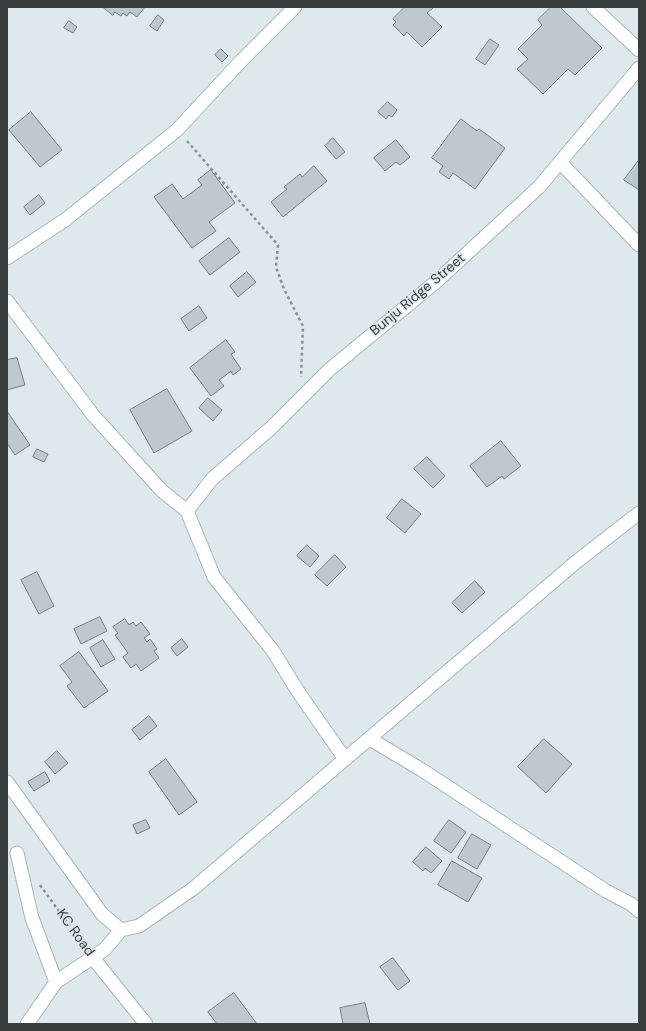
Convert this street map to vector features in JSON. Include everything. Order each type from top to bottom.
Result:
[{"type":"street","points":[[7,258],[65,220],[177,130],[294,7]]},
{"type":"street","points":[[593,7],[639,50]]},
{"type":"street","name":"Bunju Ridge Street","points":[[187,511],[212,479],[271,428],[329,370],[399,314],[489,234],[539,187],[639,68]]},
{"type":"street","points":[[560,162],[639,245]]},
{"type":"street","points":[[7,301],[93,415],[162,491],[187,511],[214,576],[273,651],[298,693],[345,759]]},
{"type":"street","points":[[27,1024],[56,982],[93,958],[104,949],[121,930],[139,926],[194,888],[576,562],[639,513]]},
{"type":"street","points":[[370,739],[422,770],[606,891],[636,907]]},
{"type":"street","points":[[7,782],[102,914],[121,930]]},
{"type":"street","points":[[17,853],[32,918],[56,982]]},
{"type":"street","name":"KC Road","points":[[93,958],[146,1024]]},
{"type":"path","points":[[177,130],[278,245],[276,267],[284,289],[303,326],[301,397]]},
{"type":"path","name":"KC Road","points":[[39,884],[93,958]]},
{"type":"building","points":[[103,7],[145,7],[137,17],[130,12],[127,16],[123,13],[121,16],[115,12],[113,15]]},
{"type":"building","points":[[405,7],[434,7],[427,13],[442,27],[422,47],[407,32],[404,36],[393,25],[396,22],[393,19]]},
{"type":"building","points":[[551,7],[560,7],[602,48],[575,75],[568,69],[543,94],[517,69],[528,59],[518,49],[542,25],[538,20]]},
{"type":"building","points":[[158,15],[164,20],[157,31],[150,26]]},
{"type":"building","points":[[69,21],[77,27],[73,33],[64,28]]},
{"type":"building","points":[[490,39],[499,45],[485,65],[476,59]]},
{"type":"building","points":[[221,49],[228,56],[222,62],[215,55]]},
{"type":"building","points":[[388,102],[397,110],[392,117],[389,115],[386,119],[378,112]]},
{"type":"building","points":[[31,112],[62,150],[40,167],[9,130]]},
{"type":"building","points":[[461,119],[477,131],[479,129],[505,148],[475,189],[453,173],[449,179],[439,172],[443,166],[432,158]]},
{"type":"building","points":[[333,138],[345,152],[336,159],[325,146]]},
{"type":"building","points":[[396,140],[410,157],[400,165],[396,162],[385,171],[374,158]]},
{"type":"building","points":[[639,160],[639,190],[624,180]]},
{"type":"building","points":[[314,166],[327,181],[283,217],[271,202],[287,189],[284,187],[300,174],[302,177]]},
{"type":"building","points":[[211,170],[235,203],[209,222],[216,231],[192,248],[154,197],[172,184],[183,199],[202,185],[198,180]]},
{"type":"building","points":[[39,195],[45,203],[30,215],[24,207]]},
{"type":"building","points":[[229,238],[240,252],[210,275],[199,261]]},
{"type":"building","points":[[247,272],[256,282],[238,297],[230,286]]},
{"type":"building","points":[[199,306],[207,318],[189,331],[181,319]]},
{"type":"building","points":[[226,340],[235,352],[231,354],[241,369],[233,375],[231,371],[219,380],[224,386],[211,396],[190,368]]},
{"type":"building","points":[[17,358],[25,385],[7,390],[7,360]]},
{"type":"building","points":[[167,389],[192,431],[154,453],[130,410]]},
{"type":"building","points":[[208,398],[222,410],[213,421],[199,408]]},
{"type":"building","points":[[7,411],[30,445],[15,455],[7,443]]},
{"type":"building","points":[[501,441],[521,466],[504,479],[502,476],[487,487],[470,466]]},
{"type":"building","points":[[37,449],[48,454],[44,462],[33,457]]},
{"type":"building","points":[[427,457],[445,476],[433,488],[414,469]]},
{"type":"building","points":[[402,499],[421,514],[405,533],[387,518]]},
{"type":"building","points":[[307,545],[319,556],[310,567],[297,556]]},
{"type":"building","points":[[335,555],[346,567],[327,586],[315,575]]},
{"type":"building","points":[[37,572],[54,606],[39,614],[21,580]]},
{"type":"building","points":[[475,581],[485,592],[462,613],[452,603]]},
{"type":"building","points":[[100,617],[107,631],[81,644],[74,629]]},
{"type":"building","points":[[125,619],[129,625],[133,622],[136,626],[141,622],[150,634],[144,638],[147,642],[150,639],[157,649],[154,651],[159,658],[141,671],[136,664],[131,668],[123,657],[128,653],[115,635],[118,633],[113,627]]},
{"type":"building","points":[[182,639],[188,647],[177,656],[171,648]]},
{"type":"building","points":[[103,640],[115,659],[101,667],[90,648]]},
{"type":"building","points":[[79,652],[108,691],[84,708],[67,686],[72,682],[60,666]]},
{"type":"building","points":[[149,716],[157,726],[140,740],[132,730]]},
{"type":"building","points":[[544,739],[572,764],[546,793],[518,767]]},
{"type":"building","points":[[57,751],[68,763],[55,774],[45,762]]},
{"type":"building","points":[[166,759],[197,802],[179,815],[149,772]]},
{"type":"building","points":[[45,772],[50,781],[34,791],[28,782]]},
{"type":"building","points":[[146,820],[150,828],[137,834],[133,825]]},
{"type":"building","points":[[449,820],[466,832],[451,853],[434,841]]},
{"type":"building","points":[[472,834],[491,845],[477,869],[458,858]]},
{"type":"building","points":[[426,847],[442,861],[431,873],[425,868],[423,871],[413,862]]},
{"type":"building","points":[[452,861],[482,878],[468,902],[438,885]]},
{"type":"building","points":[[393,958],[410,981],[398,990],[380,967]]},
{"type":"building","points":[[234,993],[257,1024],[217,1024],[208,1012]]},
{"type":"building","points":[[365,1003],[370,1024],[343,1024],[340,1008]]}]
